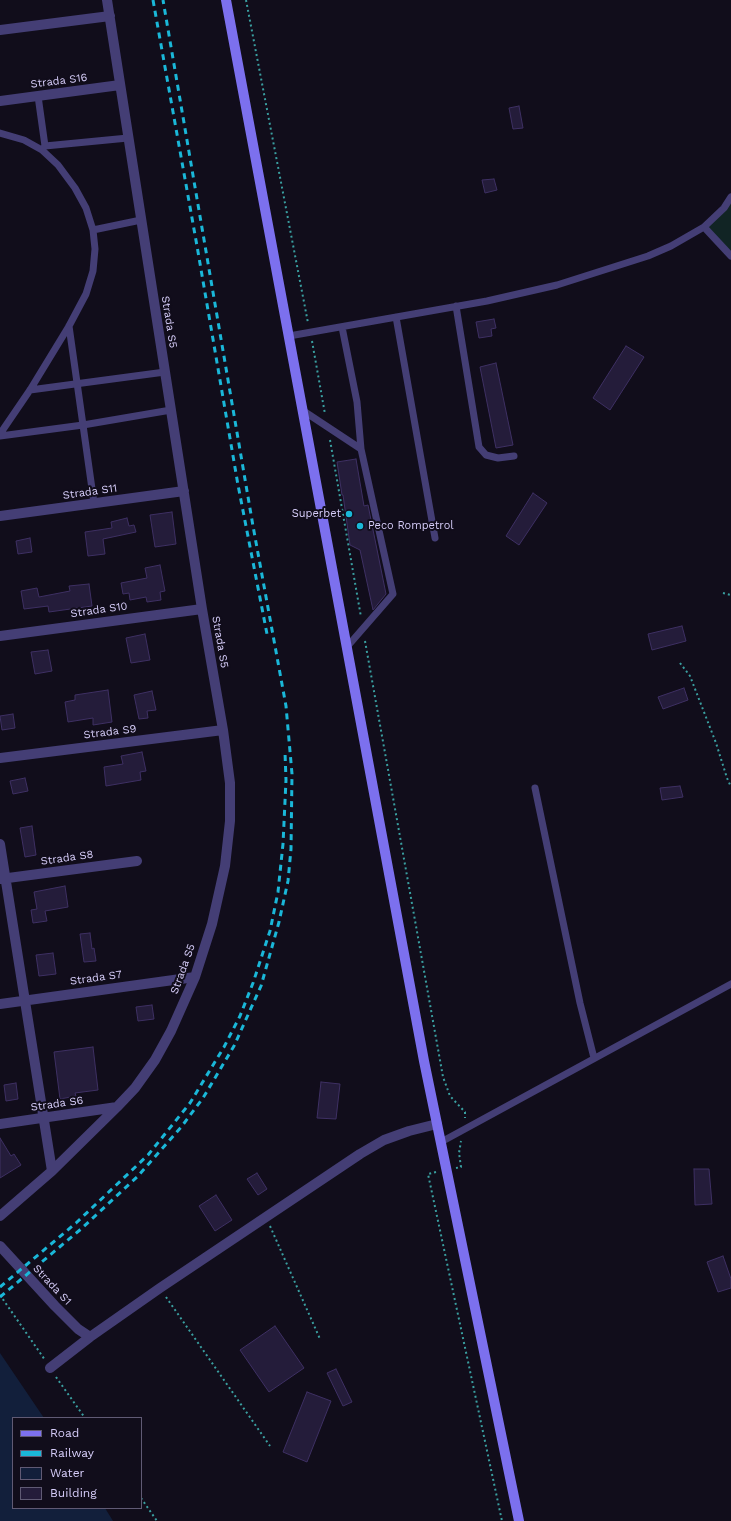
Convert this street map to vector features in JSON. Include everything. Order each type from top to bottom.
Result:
[{"type":"main road","points":[[226,0],[346,648],[368,753],[437,1124],[519,1521]]},
{"type":"street","name":"Strada S5","points":[[0,1216],[52,1171],[117,1107],[135,1088],[155,1060],[170,1031],[194,977],[212,924],[225,866],[230,821],[230,783],[223,730],[202,609],[107,0]]},
{"type":"street","points":[[0,30],[110,16]]},
{"type":"street","name":"Strada S16","points":[[0,101],[120,85]]},
{"type":"street","name":"Strada S11","points":[[0,516],[184,490]]},
{"type":"street","name":"Strada S10","points":[[0,636],[202,609]]},
{"type":"street","name":"Strada S9","points":[[0,758],[223,730]]},
{"type":"street","points":[[0,844],[3,879],[25,1000],[52,1171]]},
{"type":"street","name":"Strada S8","points":[[3,879],[137,861]]},
{"type":"street","name":"Strada S7","points":[[0,1004],[194,977]]},
{"type":"street","name":"Strada S6","points":[[0,1124],[117,1107]]},
{"type":"street","points":[[50,1368],[90,1337],[160,1288],[384,1140],[409,1130],[437,1124]]},
{"type":"street","name":"Strada S1","points":[[0,1246],[55,1306],[78,1329],[90,1337]]},
{"type":"lane","points":[[0,435],[30,390],[69,326],[86,294],[93,271],[95,249],[93,230],[86,208],[75,188],[44,148],[38,96]]},
{"type":"lane","points":[[0,132],[44,148],[128,138]]},
{"type":"lane","points":[[289,336],[503,297],[572,280],[671,246],[704,226],[724,208],[731,197]]},
{"type":"lane","points":[[93,230],[141,220]]},
{"type":"lane","points":[[704,226],[731,256]]},
{"type":"lane","points":[[456,306],[479,447],[486,455],[498,458],[514,456]]},
{"type":"lane","points":[[396,317],[435,538]]},
{"type":"lane","points":[[69,326],[94,503]]},
{"type":"lane","points":[[342,327],[357,402],[361,448],[393,594],[346,648]]},
{"type":"lane","points":[[30,390],[165,372]]},
{"type":"lane","points":[[0,435],[83,425],[171,410]]},
{"type":"lane","points":[[302,410],[361,448]]},
{"type":"lane","points":[[535,788],[580,1003],[594,1058]]},
{"type":"lane","points":[[441,1142],[731,984]]},
{"type":"path","points":[[246,0],[310,333],[443,1076],[450,1096],[465,1112],[467,1127],[460,1144],[459,1154],[461,1167],[428,1174],[502,1521]]},
{"type":"path","points":[[723,593],[731,595]]},
{"type":"path","points":[[680,663],[690,676],[731,787]]},
{"type":"path","points":[[266,1218],[320,1339]]},
{"type":"path","points":[[160,1288],[270,1446]]},
{"type":"path","points":[[0,1295],[84,1417]]},
{"type":"path","points":[[142,1499],[157,1521]]},
{"type":"green space","points":[[731,197],[731,256],[704,227]]},
{"type":"water","points":[[0,1353],[43,1417],[12,1417],[12,1509],[106,1509],[113,1521],[0,1521]]},
{"type":"building","points":[[519,106],[523,128],[513,129],[509,108]]},
{"type":"building","points":[[494,179],[497,190],[485,193],[482,180]]},
{"type":"building","points":[[494,319],[496,328],[491,329],[492,336],[479,338],[476,322]]},
{"type":"building","points":[[626,346],[644,357],[610,410],[593,398]]},
{"type":"building","points":[[496,363],[513,445],[496,448],[480,367]]},
{"type":"building","points":[[356,459],[364,506],[368,505],[386,594],[373,610],[360,550],[350,545],[337,462]]},
{"type":"building","points":[[533,493],[547,503],[519,545],[506,536]]},
{"type":"building","points":[[172,512],[176,544],[155,547],[150,515]]},
{"type":"building","points":[[127,518],[129,526],[134,525],[136,532],[103,539],[105,554],[88,556],[85,532],[112,528],[111,522]]},
{"type":"building","points":[[30,538],[32,552],[18,554],[16,541]]},
{"type":"building","points":[[160,565],[165,591],[160,592],[161,600],[147,602],[146,597],[130,600],[129,593],[123,594],[121,583],[147,578],[145,568]]},
{"type":"building","points":[[89,584],[92,606],[49,612],[48,606],[24,609],[21,591],[37,588],[39,597],[70,591],[69,586]]},
{"type":"building","points":[[682,626],[686,641],[652,650],[648,634]]},
{"type":"building","points":[[145,634],[150,660],[131,663],[126,638]]},
{"type":"building","points":[[48,650],[52,671],[35,674],[31,652]]},
{"type":"building","points":[[684,688],[688,700],[663,709],[658,697]]},
{"type":"building","points":[[108,690],[112,722],[93,725],[93,718],[68,722],[65,702],[75,700],[75,695]]},
{"type":"building","points":[[152,691],[156,710],[147,711],[148,718],[139,719],[134,695]]},
{"type":"building","points":[[13,714],[15,728],[2,730],[0,716]]},
{"type":"building","points":[[142,752],[146,771],[140,772],[141,780],[106,786],[104,767],[123,764],[121,756]]},
{"type":"building","points":[[25,778],[28,791],[13,794],[10,781]]},
{"type":"building","points":[[680,786],[683,797],[662,800],[660,788]]},
{"type":"building","points":[[32,826],[36,855],[25,857],[20,828]]},
{"type":"building","points":[[65,886],[68,907],[45,911],[47,921],[33,923],[31,910],[37,909],[34,892]]},
{"type":"building","points":[[90,933],[92,949],[94,948],[96,961],[84,962],[80,934]]},
{"type":"building","points":[[53,953],[56,974],[39,976],[36,955]]},
{"type":"building","points":[[152,1005],[154,1019],[138,1021],[136,1007]]},
{"type":"building","points":[[93,1047],[98,1090],[75,1093],[76,1096],[60,1099],[54,1052]]},
{"type":"building","points":[[321,1082],[340,1084],[336,1119],[317,1118]]},
{"type":"building","points":[[16,1083],[18,1099],[6,1101],[4,1085]]},
{"type":"building","points":[[0,1138],[11,1156],[14,1154],[21,1165],[0,1178]]},
{"type":"building","points":[[694,1169],[709,1169],[712,1204],[695,1205]]},
{"type":"building","points":[[257,1173],[267,1189],[258,1195],[247,1179]]},
{"type":"building","points":[[216,1195],[232,1220],[215,1231],[199,1206]]},
{"type":"building","points":[[723,1256],[731,1279],[731,1288],[718,1292],[707,1262]]},
{"type":"building","points":[[275,1326],[304,1368],[269,1392],[240,1350]]},
{"type":"building","points":[[336,1369],[352,1402],[343,1406],[327,1373]]},
{"type":"building","points":[[307,1392],[331,1401],[307,1462],[283,1452]]},
{"type":"railway","points":[[153,0],[238,485],[267,634]]},
{"type":"railway","points":[[0,1297],[81,1229],[137,1177],[182,1126],[203,1098],[234,1046],[261,986],[279,922],[288,881],[291,849],[292,774],[286,706],[253,526],[163,0]]},
{"type":"railway","points":[[0,1287],[76,1223],[148,1155],[190,1103],[224,1047],[240,1016],[253,983],[270,931],[278,892],[283,844],[286,780],[285,752]]},
{"type":"place","name":"Superbet","points":[[349,514]]},
{"type":"place","name":"Peco Rompetrol","points":[[360,526]]}]
